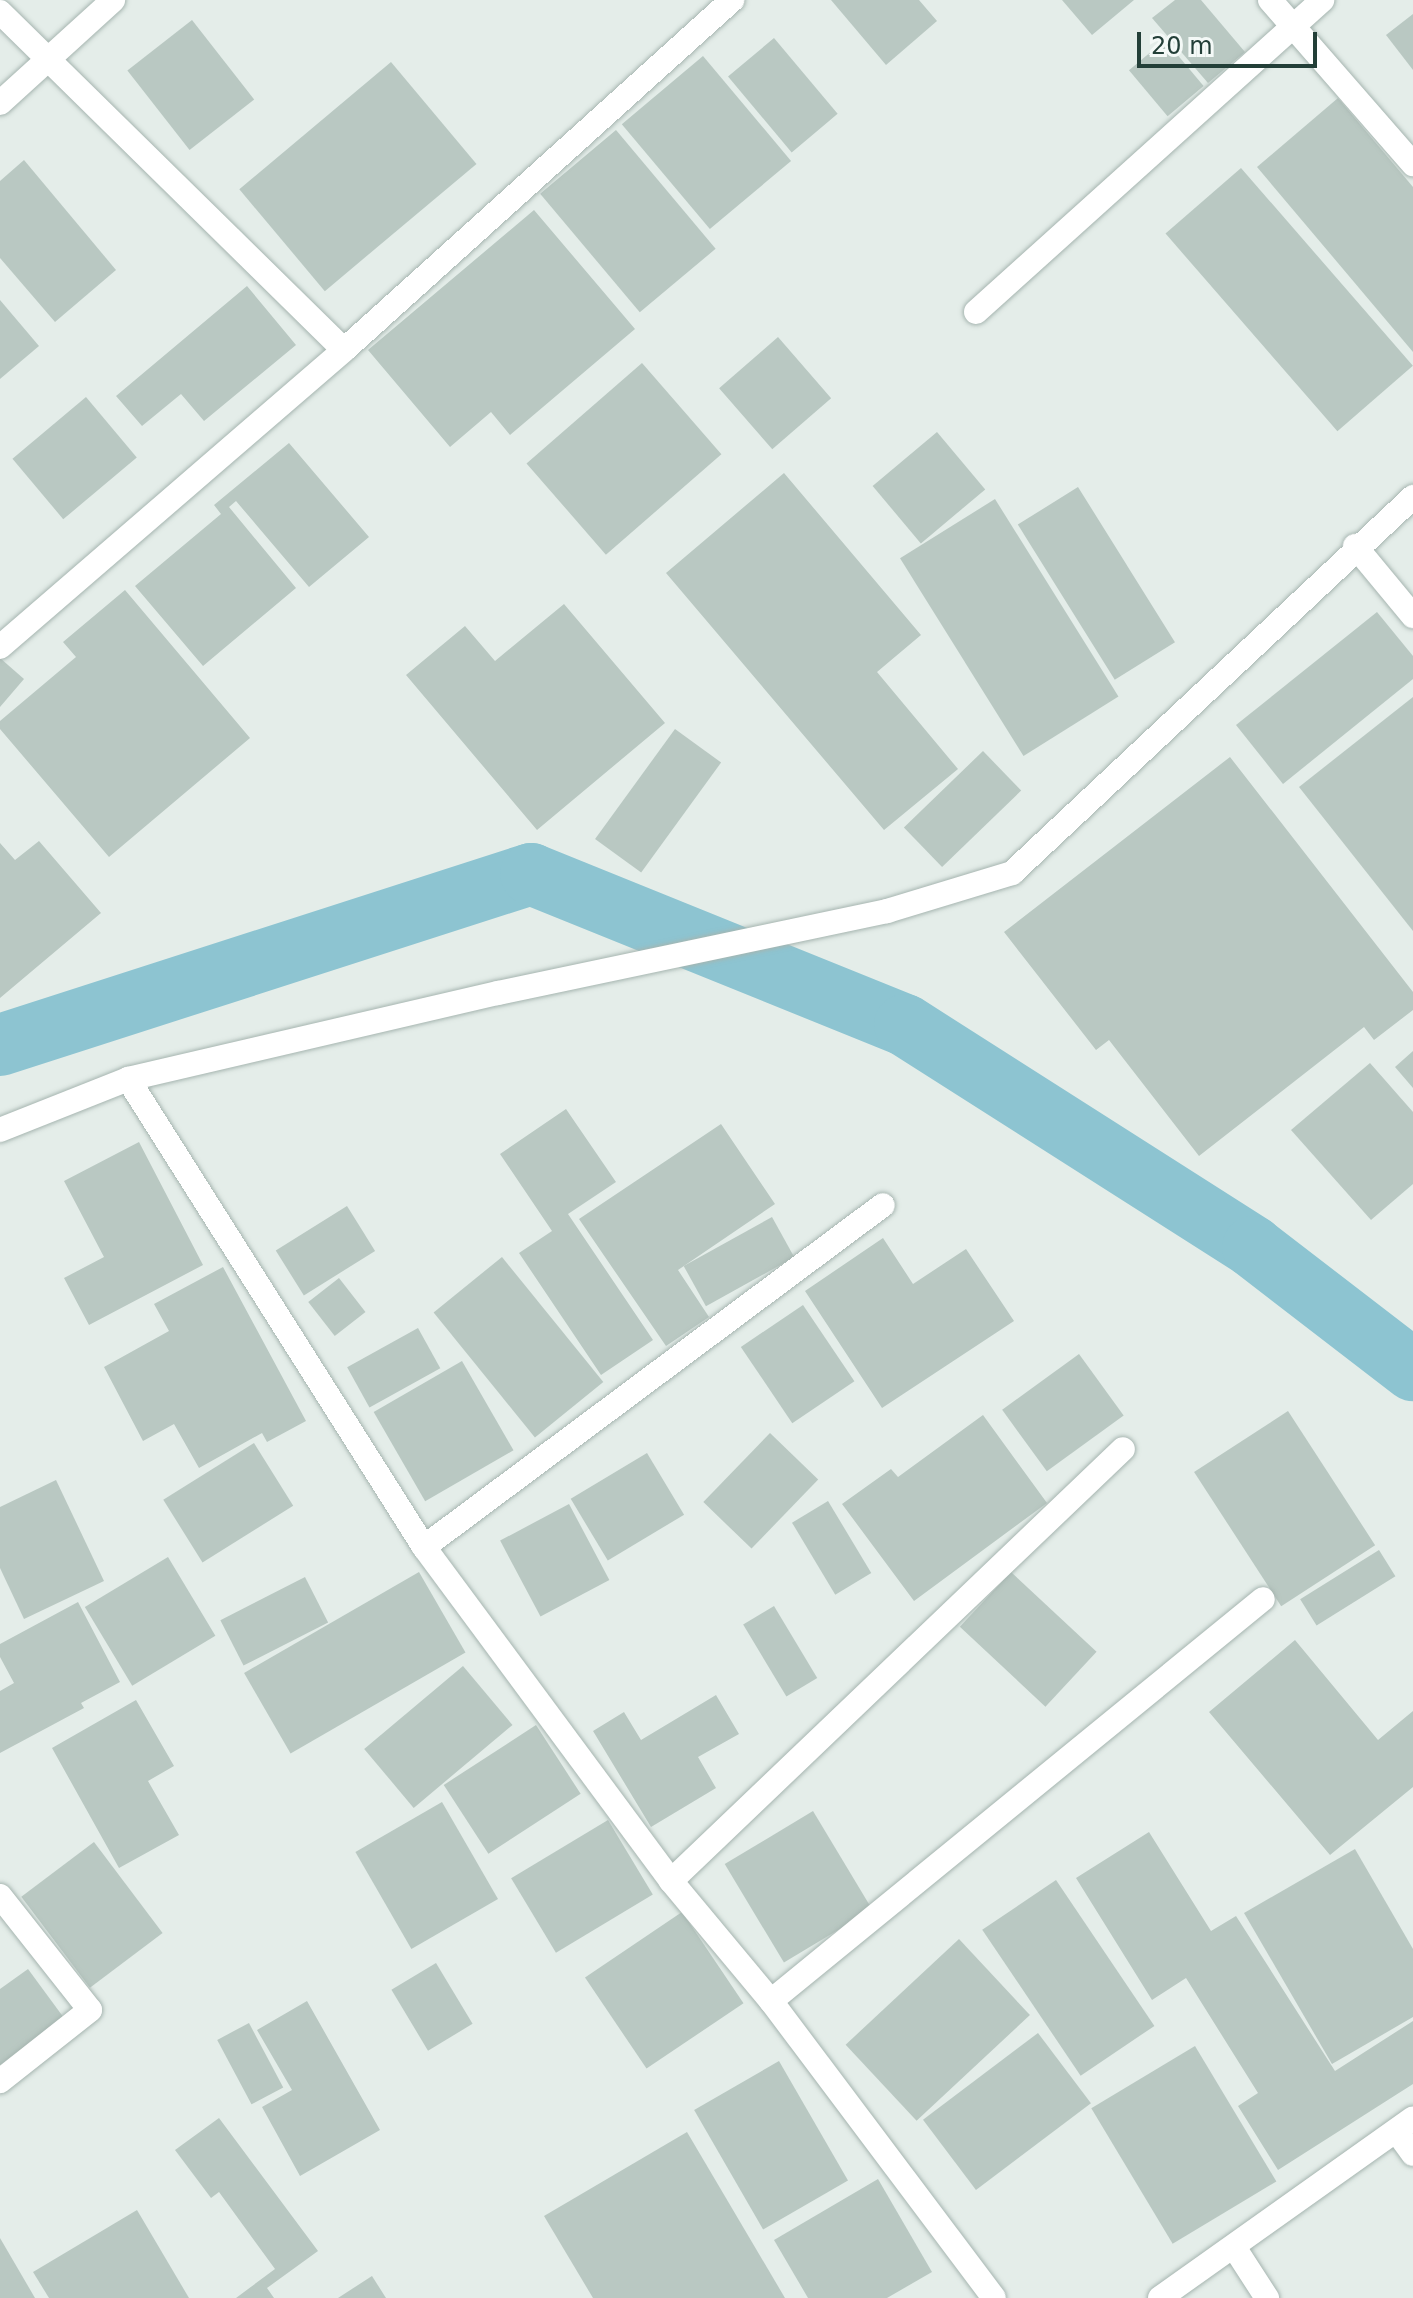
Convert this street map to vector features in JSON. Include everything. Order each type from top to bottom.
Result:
[{"type":"street","points":[[0,103],[113,0]]},
{"type":"street","points":[[0,647],[344,350],[732,0]]},
{"type":"street","points":[[1270,0],[1413,164]]},
{"type":"street","points":[[976,312],[1322,0]]},
{"type":"street","points":[[0,12],[45,62],[344,350]]},
{"type":"street","points":[[0,1130],[128,1079],[498,993],[887,911],[1012,873],[1355,546],[1413,497]]},
{"type":"street","points":[[1355,546],[1413,616]]},
{"type":"street","points":[[128,1079],[424,1547],[671,1881],[771,2001],[994,2298]]},
{"type":"street","points":[[424,1547],[883,1205]]},
{"type":"street","points":[[671,1881],[1123,1449]]},
{"type":"street","points":[[771,2001],[1263,1599]]},
{"type":"street","points":[[0,1896],[90,2010],[0,2081]]},
{"type":"street","points":[[1160,2298],[1405,2125],[1413,2154]]},
{"type":"street","points":[[1234,2247],[1267,2298]]},
{"type":"building","points":[[831,0],[919,0],[937,21],[886,65]]},
{"type":"building","points":[[1062,0],[1134,0],[1092,35]]},
{"type":"building","points":[[1175,0],[1201,0],[1245,52],[1208,83],[1152,18]]},
{"type":"building","points":[[1413,14],[1413,70],[1386,35]]},
{"type":"building","points":[[192,20],[254,100],[190,150],[127,70]]},
{"type":"building","points":[[774,38],[838,114],[792,152],[728,77]]},
{"type":"building","points":[[1165,40],[1204,86],[1168,116],[1129,70]]},
{"type":"building","points":[[703,56],[791,161],[710,229],[622,124]]},
{"type":"building","points":[[391,62],[476,164],[325,291],[239,189]]},
{"type":"building","points":[[1338,98],[1413,187],[1413,352],[1257,167]]},
{"type":"building","points":[[616,130],[716,249],[640,312],[540,194]]},
{"type":"building","points":[[24,160],[116,270],[55,322],[0,258],[0,181]]},
{"type":"building","points":[[1241,168],[1413,366],[1337,431],[1166,234]]},
{"type":"building","points":[[534,210],[635,329],[510,435],[491,412],[450,447],[368,350]]},
{"type":"building","points":[[247,286],[296,345],[204,421],[181,394],[142,426],[116,396]]},
{"type":"building","points":[[0,300],[39,346],[0,379]]},
{"type":"building","points":[[778,337],[831,398],[772,449],[719,388]]},
{"type":"building","points":[[642,363],[721,454],[606,555],[527,463]]},
{"type":"building","points":[[86,397],[137,458],[63,519],[12,459]]},
{"type":"building","points":[[937,432],[985,489],[921,543],[873,486]]},
{"type":"building","points":[[289,443],[369,537],[309,587],[236,501],[229,507],[296,588],[203,666],[135,586],[221,514],[214,505]]},
{"type":"building","points":[[784,473],[921,635],[877,672],[958,769],[884,830],[666,573]]},
{"type":"building","points":[[1078,487],[1175,642],[1115,680],[1018,525]]},
{"type":"building","points":[[995,499],[1118,697],[1023,756],[900,558]]},
{"type":"building","points":[[125,590],[250,738],[109,857],[0,729],[0,721],[76,657],[63,642]]},
{"type":"building","points":[[564,604],[665,723],[537,830],[406,675],[465,626],[495,661]]},
{"type":"building","points":[[1377,612],[1413,656],[1413,679],[1283,784],[1236,725]]},
{"type":"building","points":[[0,658],[24,679],[0,707]]},
{"type":"building","points":[[1413,697],[1413,931],[1299,787]]},
{"type":"building","points":[[675,729],[721,763],[641,873],[595,839]]},
{"type":"building","points":[[983,751],[1021,791],[942,867],[904,827]]},
{"type":"building","points":[[1230,757],[1413,992],[1413,1010],[1374,1040],[1364,1027],[1199,1156],[1109,1040],[1096,1050],[1004,932]]},
{"type":"building","points":[[39,841],[101,913],[0,998],[0,843],[15,860]]},
{"type":"building","points":[[1413,1051],[1413,1088],[1395,1067]]},
{"type":"building","points":[[1370,1063],[1413,1112],[1413,1184],[1371,1220],[1291,1130]]},
{"type":"building","points":[[566,1109],[616,1182],[568,1214],[653,1340],[601,1375],[519,1253],[552,1231],[500,1154]]},
{"type":"building","points":[[721,1124],[775,1204],[678,1270],[709,1317],[666,1346],[579,1219]]},
{"type":"building","points":[[139,1142],[203,1265],[89,1325],[64,1278],[104,1257],[64,1181]]},
{"type":"building","points":[[347,1206],[375,1251],[304,1295],[276,1251]]},
{"type":"building","points":[[772,1217],[794,1257],[706,1306],[684,1266]]},
{"type":"building","points":[[883,1238],[913,1284],[966,1249],[1014,1321],[882,1408],[805,1291]]},
{"type":"building","points":[[502,1257],[603,1382],[535,1438],[434,1312]]},
{"type":"building","points":[[223,1267],[306,1421],[267,1442],[262,1433],[199,1468],[174,1424],[143,1441],[104,1367],[169,1331],[154,1304]]},
{"type":"building","points":[[339,1278],[365,1312],[335,1336],[308,1302]]},
{"type":"building","points":[[803,1305],[854,1381],[792,1423],[741,1347]]},
{"type":"building","points":[[418,1328],[440,1368],[369,1408],[347,1367]]},
{"type":"building","points":[[1079,1354],[1124,1415],[1047,1471],[1002,1410]]},
{"type":"building","points":[[462,1361],[514,1450],[425,1501],[374,1412]]},
{"type":"building","points":[[1288,1411],[1375,1545],[1281,1606],[1194,1472]]},
{"type":"building","points":[[983,1415],[1047,1503],[914,1601],[842,1504],[891,1469],[898,1477]]},
{"type":"building","points":[[770,1433],[818,1480],[752,1549],[703,1502]]},
{"type":"building","points":[[254,1443],[293,1506],[202,1562],[163,1500]]},
{"type":"building","points":[[647,1453],[684,1515],[608,1561],[571,1499]]},
{"type":"building","points":[[56,1480],[104,1581],[24,1619],[0,1568],[0,1507]]},
{"type":"building","points":[[828,1501],[871,1573],[835,1595],[792,1523]]},
{"type":"building","points":[[569,1504],[609,1580],[541,1617],[500,1541]]},
{"type":"building","points":[[1379,1550],[1395,1576],[1317,1626],[1300,1599]]},
{"type":"building","points":[[168,1557],[215,1636],[132,1686],[85,1607]]},
{"type":"building","points":[[419,1572],[466,1653],[291,1754],[244,1673]]},
{"type":"building","points":[[1011,1572],[1097,1652],[1045,1707],[960,1627]]},
{"type":"building","points":[[305,1577],[328,1622],[244,1666],[220,1620]]},
{"type":"building","points":[[78,1602],[120,1682],[81,1703],[84,1708],[0,1753],[0,1691],[14,1683],[0,1657],[0,1644]]},
{"type":"building","points":[[774,1606],[817,1678],[786,1697],[743,1625]]},
{"type":"building","points":[[1295,1640],[1378,1740],[1413,1711],[1413,1787],[1330,1855],[1209,1712]]},
{"type":"building","points":[[463,1666],[512,1725],[414,1808],[364,1749]]},
{"type":"building","points":[[716,1695],[739,1734],[698,1757],[716,1788],[651,1827],[593,1731],[624,1712],[641,1740]]},
{"type":"building","points":[[136,1700],[174,1766],[148,1781],[179,1835],[119,1868],[52,1748]]},
{"type":"building","points":[[536,1725],[581,1794],[488,1854],[444,1785]]},
{"type":"building","points":[[442,1802],[498,1899],[411,1949],[355,1852]]},
{"type":"building","points":[[813,1811],[872,1910],[784,1963],[725,1864]]},
{"type":"building","points":[[608,1820],[653,1895],[556,1953],[511,1878]]},
{"type":"building","points":[[1149,1832],[1211,1931],[1236,1916],[1335,2071],[1413,2021],[1413,2084],[1278,2170],[1238,2106],[1258,2093],[1186,1978],[1152,2000],[1076,1878]]},
{"type":"building","points":[[94,1842],[163,1933],[90,1988],[21,1897]]},
{"type":"building","points":[[1355,1849],[1413,1949],[1413,2017],[1332,2064],[1244,1913]]},
{"type":"building","points":[[1056,1880],[1154,2026],[1081,2076],[982,1930]]},
{"type":"building","points":[[682,1912],[744,2003],[647,2069],[585,1977]]},
{"type":"building","points":[[959,1939],[1030,2015],[917,2121],[846,2045]]},
{"type":"building","points":[[436,1963],[473,2024],[428,2051],[391,1990]]},
{"type":"building","points":[[28,1969],[64,2018],[0,2065],[0,1989]]},
{"type":"building","points":[[307,2001],[380,2130],[300,2176],[262,2107],[292,2090],[257,2030]]},
{"type":"building","points":[[249,2023],[283,2087],[251,2104],[217,2040]]},
{"type":"building","points":[[1038,2033],[1091,2103],[976,2190],[923,2120]]},
{"type":"building","points":[[1195,2046],[1276,2181],[1173,2244],[1091,2108]]},
{"type":"building","points":[[779,2061],[848,2181],[763,2230],[694,2110]]},
{"type":"building","points":[[219,2118],[318,2251],[267,2288],[274,2298],[236,2298],[275,2269],[219,2192],[211,2198],[175,2150]]},
{"type":"building","points":[[687,2132],[785,2298],[593,2298],[544,2216]]},
{"type":"building","points":[[878,2179],[932,2272],[887,2298],[808,2298],[774,2240]]},
{"type":"building","points":[[137,2210],[189,2298],[49,2298],[33,2272]]},
{"type":"building","points":[[0,2238],[35,2298],[0,2298]]},
{"type":"building","points":[[372,2276],[386,2298],[338,2298]]},
{"type":"waterway","points":[[0,1045],[531,874],[905,1025],[1253,1247],[1413,1370]]}]
